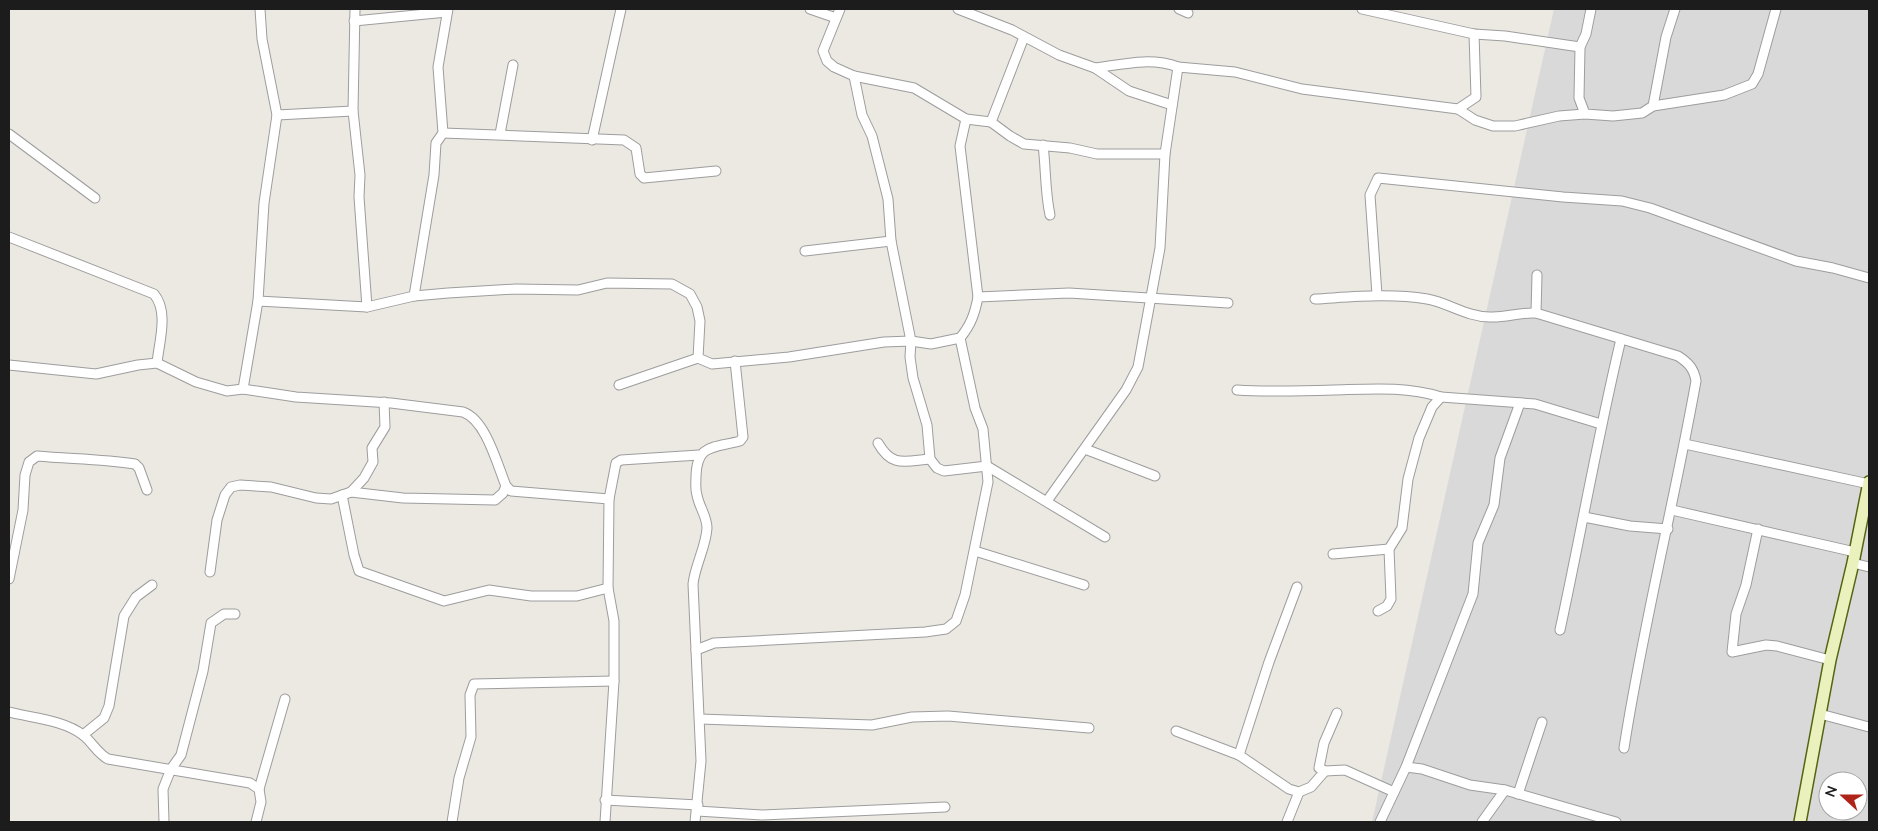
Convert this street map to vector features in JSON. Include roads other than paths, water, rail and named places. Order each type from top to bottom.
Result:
[{"type":"street","points":[[243,389],[258,300],[264,203],[277,115],[262,39],[260,9]]},
{"type":"street","points":[[355,9],[353,111],[360,175],[359,197],[367,307]]},
{"type":"street","points":[[592,140],[621,9]]},
{"type":"street","points":[[810,9],[836,18]]},
{"type":"street","points":[[840,9],[824,51],[827,60],[834,67],[854,76],[914,88],[966,119],[991,122],[1024,144],[1043,145],[1097,154],[1165,154]]},
{"type":"street","points":[[958,9],[1024,37],[1059,55],[1095,68],[1128,92],[1148,96],[1172,105]]},
{"type":"street","points":[[1179,9],[1188,13]]},
{"type":"street","points":[[1362,9],[1474,34],[1505,36],[1580,47]]},
{"type":"street","points":[[1585,114],[1579,98],[1580,47],[1586,34],[1591,9]]},
{"type":"street","points":[[1653,106],[1666,37],[1675,9]]},
{"type":"street","points":[[1095,68],[1148,61],[1165,62],[1178,67],[1235,72],[1302,89],[1458,110],[1475,120],[1493,126],[1515,126],[1559,116],[1585,114],[1613,116],[1642,113],[1653,106],[1724,95],[1752,84],[1758,74],[1776,9]]},
{"type":"street","points":[[354,21],[448,10],[438,68],[443,133],[436,143],[434,174],[414,296]]},
{"type":"street","points":[[1458,110],[1476,97],[1474,34]]},
{"type":"street","points":[[991,122],[1024,37]]},
{"type":"street","points":[[500,134],[513,65]]},
{"type":"street","points":[[1047,501],[1126,390],[1138,367],[1160,248],[1165,154],[1178,67]]},
{"type":"street","points":[[854,76],[862,115],[872,136],[888,199],[891,241],[911,341],[910,357],[913,378],[927,425],[930,459],[937,468],[944,471],[987,466],[1105,538]]},
{"type":"street","points":[[277,115],[353,111]]},
{"type":"street","points":[[619,386],[648,373],[698,358],[712,364],[789,358],[884,342],[911,341],[931,344],[960,338],[968,328],[975,313],[978,297],[960,146],[966,119]]},
{"type":"street","points":[[443,133],[624,140],[636,148],[640,174],[644,178],[716,171]]},
{"type":"street","points":[[9,134],[95,198]]},
{"type":"street","points":[[1043,145],[1047,173],[1045,192],[1050,215]]},
{"type":"street","points":[[1377,295],[1370,195],[1378,178],[1563,197],[1622,201],[1659,211],[1796,261],[1833,268],[1869,278]]},
{"type":"street","points":[[9,237],[154,294],[159,300],[162,316],[157,363]]},
{"type":"street","points":[[805,250],[891,241]]},
{"type":"street","points":[[1536,313],[1537,275]]},
{"type":"street","points":[[258,300],[367,307],[414,296],[516,289],[578,290],[607,283],[672,284],[690,294],[697,307],[700,321],[698,358]]},
{"type":"street","points":[[978,297],[1069,293],[1228,303]]},
{"type":"street","points":[[1315,300],[1377,295],[1428,300],[1474,316],[1490,318],[1514,313],[1536,313],[1678,356],[1688,362],[1694,371],[1696,381],[1672,510],[1638,659],[1624,748]]},
{"type":"street","points":[[696,650],[714,643],[809,639],[817,636],[891,636],[946,629],[956,621],[965,595],[988,482],[983,429],[975,408],[960,338]]},
{"type":"street","points":[[1560,630],[1584,517],[1600,424],[1621,339]]},
{"type":"street","points":[[605,822],[614,681],[614,621],[608,588],[608,500],[616,463],[621,460],[698,455],[705,450],[740,441],[743,437],[735,362]]},
{"type":"street","points":[[9,365],[96,374],[157,363],[213,388],[227,391],[243,389],[296,397],[384,402],[464,412],[473,415],[480,424],[506,486],[511,491],[608,500]]},
{"type":"street","points":[[1237,390],[1304,391],[1392,388],[1424,392],[1441,397],[1520,403],[1552,408],[1600,424]]},
{"type":"street","points":[[1378,611],[1387,606],[1391,599],[1389,549],[1402,528],[1408,479],[1419,438],[1432,407],[1441,397]]},
{"type":"street","points":[[210,572],[217,520],[225,495],[231,487],[240,485],[271,486],[331,499],[346,493],[364,478],[373,462],[372,448],[385,427],[384,402]]},
{"type":"street","points":[[1380,822],[1406,767],[1473,594],[1478,543],[1494,505],[1500,458],[1520,403]]},
{"type":"street","points":[[878,443],[886,456],[893,461],[930,459]]},
{"type":"street","points":[[1685,444],[1869,483],[1867,506],[1830,660],[1800,822]]},
{"type":"street","points":[[1085,449],[1155,476]]},
{"type":"street","points":[[695,822],[702,761],[694,572],[707,528],[705,516],[696,494],[698,455]]},
{"type":"street","points":[[9,579],[23,510],[25,474],[29,462],[37,456],[79,460],[94,459],[135,464],[147,490]]},
{"type":"street","points":[[346,493],[402,498],[495,500],[503,493],[506,486]]},
{"type":"street","points":[[346,493],[354,555],[359,571],[434,600],[452,600],[489,590],[531,596],[577,596],[608,588]]},
{"type":"street","points":[[1672,510],[1758,528],[1854,557],[1869,567]]},
{"type":"street","points":[[1584,517],[1630,526],[1668,529]]},
{"type":"street","points":[[1758,528],[1746,585],[1736,614],[1732,652],[1772,646],[1830,660]]},
{"type":"street","points":[[1333,554],[1389,549]]},
{"type":"street","points":[[975,551],[1084,585]]},
{"type":"street","points":[[83,735],[99,724],[109,706],[124,616],[136,597],[152,585]]},
{"type":"street","points":[[1239,755],[1269,662],[1297,587]]},
{"type":"street","points":[[164,822],[163,789],[171,769],[181,755],[203,671],[211,623],[224,614],[235,614]]},
{"type":"street","points":[[452,822],[459,778],[471,737],[470,701],[474,684],[614,681]]},
{"type":"street","points":[[256,822],[261,802],[259,789],[285,699]]},
{"type":"street","points":[[9,712],[69,727],[83,735],[99,754],[108,759],[250,783],[259,789]]},
{"type":"street","points":[[1337,713],[1324,744],[1319,766],[1325,771],[1345,770],[1394,792]]},
{"type":"street","points":[[1820,714],[1869,727]]},
{"type":"street","points":[[700,719],[872,725],[912,717],[948,716],[1089,728]]},
{"type":"street","points":[[1518,794],[1542,722]]},
{"type":"street","points":[[1176,731],[1239,755],[1289,789],[1298,792],[1311,787],[1325,771]]},
{"type":"street","points":[[1406,767],[1422,769],[1470,785],[1505,790],[1616,822]]},
{"type":"street","points":[[1482,822],[1505,790]]},
{"type":"street","points":[[1287,822],[1298,792]]},
{"type":"street","points":[[605,800],[762,815],[945,807]]}]
